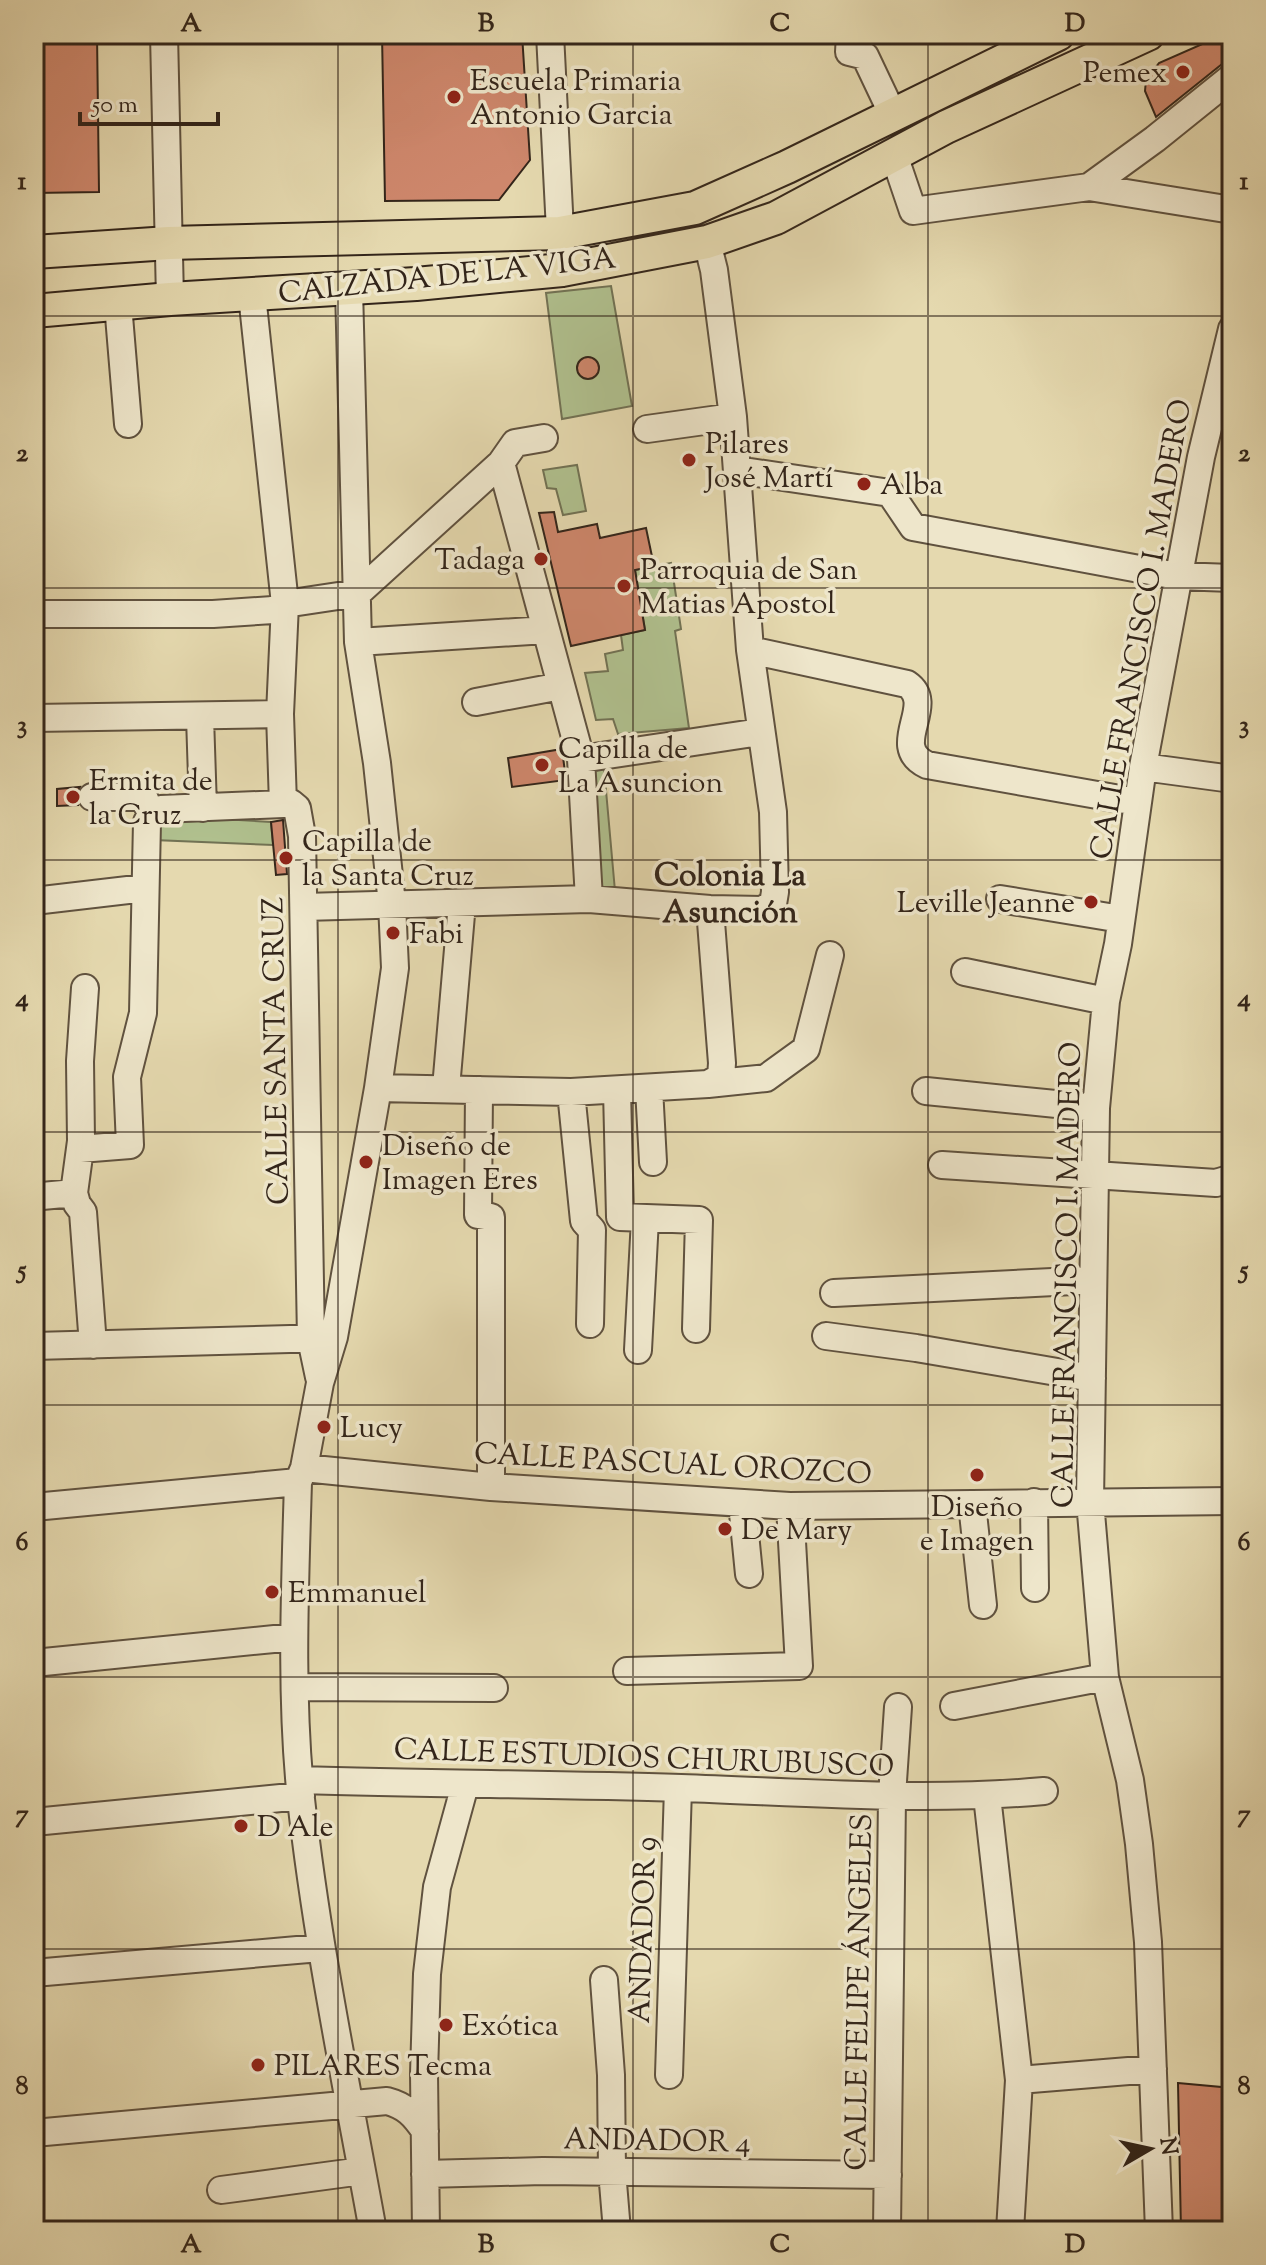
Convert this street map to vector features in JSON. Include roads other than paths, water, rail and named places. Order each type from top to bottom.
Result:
[{"type":"main road","name":"CALZADA DE LA VIGA","points":[[34,252],[169,243],[560,233],[695,208],[1058,34]]},
{"type":"main road","name":"CALZADA DE LA VIGA","points":[[34,311],[416,284],[562,270],[707,242],[776,218],[946,127],[1148,34]]},
{"type":"main road","points":[[933,96],[946,127]]},
{"type":"street","points":[[164,34],[170,299]]},
{"type":"street","points":[[550,34],[562,270]]},
{"type":"street","points":[[850,34],[849,52],[865,56],[893,115]]},
{"type":"street","points":[[1089,187],[1232,77]]},
{"type":"street","points":[[894,155],[913,211],[1089,187],[1232,210]]},
{"type":"street","points":[[304,907],[589,899],[710,909],[762,910],[773,904],[773,812],[750,650],[733,417],[714,270],[707,242]]},
{"type":"street","points":[[349,288],[358,642],[377,763],[392,904],[395,968],[378,1088],[323,1338],[320,1383],[301,1475],[294,1637],[301,1788],[320,1948],[373,2231]]},
{"type":"street","points":[[80,1149],[130,1145],[127,1077],[143,1013],[147,822],[151,814],[161,809],[283,804],[280,714],[285,604],[252,295]]},
{"type":"street","points":[[118,304],[128,424]]},
{"type":"street","name":"CALLE FRANCISCO I. MADERO","points":[[1159,2231],[1148,1942],[1139,1844],[1130,1780],[1105,1677],[1090,1501],[1096,1108],[1106,1001],[1143,767],[1201,457],[1231,335]]},
{"type":"street","points":[[647,429],[733,417]]},
{"type":"street","points":[[34,614],[213,614],[273,610],[285,604],[358,593],[501,463],[515,443],[544,438]]},
{"type":"street","points":[[501,463],[581,759],[589,899]]},
{"type":"street","points":[[737,470],[890,493],[913,527],[1177,576],[1232,578]]},
{"type":"street","points":[[358,642],[546,630]]},
{"type":"street","points":[[750,650],[907,684],[915,690],[919,700],[911,741],[912,752],[918,761],[927,765],[1137,802]]},
{"type":"street","points":[[476,702],[561,686]]},
{"type":"street","points":[[34,718],[280,714]]},
{"type":"street","points":[[200,717],[203,808]]},
{"type":"street","points":[[581,759],[760,732]]},
{"type":"street","points":[[1143,767],[1232,779]]},
{"type":"street","points":[[92,797],[144,797],[151,814]]},
{"type":"street","name":"CALLE SANTA CRUZ","points":[[283,804],[291,803],[297,808],[302,836],[323,1338]]},
{"type":"street","points":[[34,901],[145,888]]},
{"type":"street","points":[[1000,899],[1121,919]]},
{"type":"street","points":[[446,1088],[462,903]]},
{"type":"street","points":[[710,909],[715,1074]]},
{"type":"street","points":[[378,1088],[571,1092],[649,1088],[715,1074],[766,1078],[806,1049],[830,955]]},
{"type":"street","points":[[965,972],[1106,1001]]},
{"type":"street","points":[[85,988],[80,1061],[80,1149],[74,1193],[83,1212],[93,1345]]},
{"type":"street","points":[[649,1088],[653,1162]]},
{"type":"street","points":[[479,1090],[478,1215],[491,1217],[491,1487]]},
{"type":"street","points":[[617,1090],[633,1218],[638,1350]]},
{"type":"street","points":[[926,1091],[1096,1108]]},
{"type":"street","points":[[571,1092],[584,1221],[592,1230],[590,1324]]},
{"type":"street","points":[[942,1165],[1216,1183],[1232,1178]]},
{"type":"street","points":[[42,1196],[74,1193]]},
{"type":"street","points":[[633,1218],[699,1220],[696,1329]]},
{"type":"street","points":[[834,1293],[1093,1280]]},
{"type":"street","points":[[826,1336],[1092,1378]]},
{"type":"street","points":[[34,1346],[323,1338]]},
{"type":"street","name":"CALLE PASCUAL OROZCO","points":[[34,1507],[301,1475],[790,1506],[1232,1501]]},
{"type":"street","points":[[1034,1502],[1035,1588]]},
{"type":"street","points":[[742,1503],[749,1574]]},
{"type":"street","points":[[972,1504],[983,1605]]},
{"type":"street","points":[[627,1671],[799,1666],[790,1506]]},
{"type":"street","points":[[34,1663],[294,1637]]},
{"type":"street","points":[[954,1706],[1105,1677]]},
{"type":"street","points":[[296,1687],[494,1688]]},
{"type":"street","name":"CALLE FELIPE ÁNGELES","points":[[887,2231],[892,1796],[898,1707]]},
{"type":"street","points":[[426,2231],[424,2010],[428,1959],[437,1887],[465,1785]]},
{"type":"street","name":"CALLE ESTUDIOS CHURUBUSCO","points":[[34,1822],[301,1788],[465,1785],[678,1788],[892,1796],[987,1796],[1044,1791]]},
{"type":"street","name":"ANDADOR 9","points":[[669,2075],[678,1788]]},
{"type":"street","points":[[987,1796],[1019,2080],[1010,2231]]},
{"type":"street","points":[[34,1973],[320,1948]]},
{"type":"street","name":"ANDADOR 9","points":[[604,1980],[617,2231]]},
{"type":"street","points":[[1019,2080],[1153,2069]]},
{"type":"street","points":[[34,2133],[387,2101],[400,2104],[414,2115],[425,2131]]},
{"type":"street","points":[[221,2190],[362,2171]]},
{"type":"street","name":"ANDADOR 4","points":[[425,2174],[612,2171],[888,2175]]},
{"type":"place","name":"Pemex","points":[[1183,72]]},
{"type":"place","name":"Escuela Primaria Antonio Garcia","points":[[454,97]]},
{"type":"place","name":"Pilares José Martí","points":[[689,460]]},
{"type":"place","name":"Alba","points":[[864,484]]},
{"type":"place","name":"Tadaga","points":[[541,559]]},
{"type":"place","name":"Parroquia de San Matias Apostol","points":[[624,586]]},
{"type":"place","name":"Capilla de La Asuncion","points":[[542,765]]},
{"type":"place","name":"Ermita de la Cruz","points":[[73,797]]},
{"type":"place","name":"Capilla de la Santa Cruz","points":[[286,858]]},
{"type":"place","name":"Leville Jeanne","points":[[1091,902]]},
{"type":"place","name":"Fabi","points":[[393,933]]},
{"type":"place","name":"Diseño de Imagen Eres","points":[[366,1162]]},
{"type":"place","name":"Lucy","points":[[324,1427]]},
{"type":"place","name":"Diseño e Imagen","points":[[977,1475]]},
{"type":"place","name":"De Mary","points":[[725,1529]]},
{"type":"place","name":"Emmanuel","points":[[272,1592]]},
{"type":"place","name":"D Ale","points":[[241,1826]]},
{"type":"place","name":"Exótica","points":[[446,2025]]},
{"type":"place","name":"PILARES Tecma","points":[[258,2065]]},
{"type":"district","name":"Colonia La Asunción","points":[[730,892]]}]
